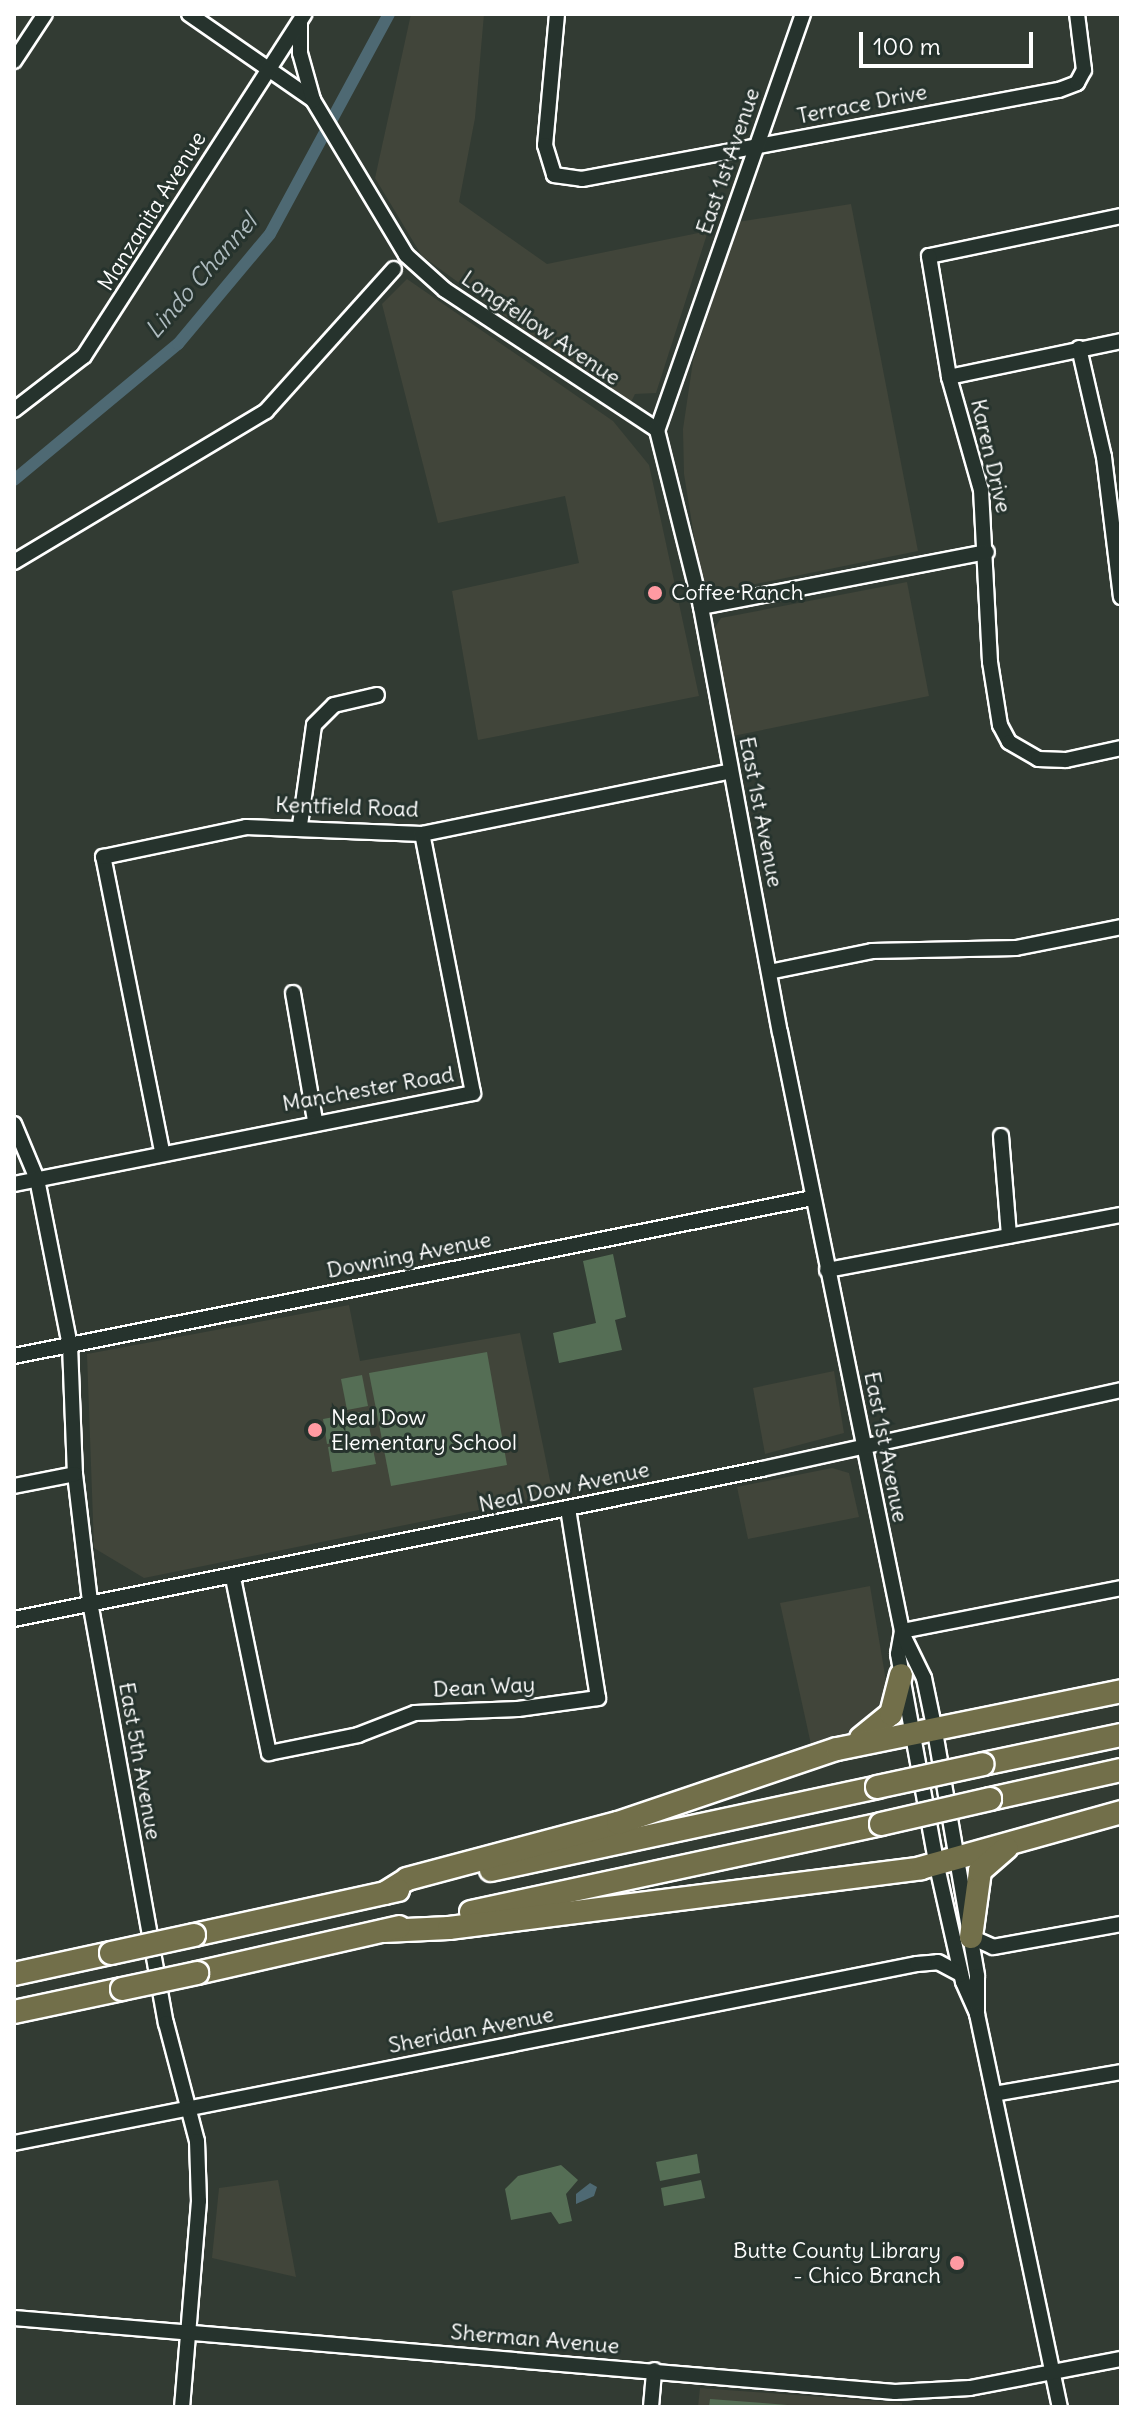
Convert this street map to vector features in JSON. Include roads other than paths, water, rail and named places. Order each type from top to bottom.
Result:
[{"type":"highway","points":[[837,1749],[882,1724],[896,1704],[901,1675]]},
{"type":"highway","points":[[385,1893],[407,1879],[618,1823],[837,1749],[934,1726],[1121,1691]]},
{"type":"highway","points":[[14,1974],[1121,1735]]},
{"type":"highway","points":[[14,2012],[1121,1770]]},
{"type":"highway","points":[[384,1931],[449,1928],[947,1859],[1012,1844],[1121,1812]]},
{"type":"highway","points":[[962,1936],[980,1871],[1012,1844]]},
{"type":"street","points":[[14,61],[45,14]]},
{"type":"street","points":[[189,14],[313,100]]},
{"type":"street","name":"Terrace Drive","points":[[557,14],[545,145],[554,175],[582,179],[1077,83],[1085,55],[1077,14]]},
{"type":"street","name":"East 1st Avenue","points":[[803,14],[657,430],[701,607],[827,1270],[903,1633],[924,1678],[934,1726],[947,1859],[962,1936],[961,1974],[977,2014]]},
{"type":"street","points":[[302,17],[300,53],[313,100]]},
{"type":"street","name":"Manzanita Avenue","points":[[14,410],[84,356],[302,17]]},
{"type":"street","name":"Longfellow Avenue","points":[[313,100],[365,182],[406,255],[445,290],[657,430]]},
{"type":"street","name":"Karen Drive","points":[[1121,216],[929,256],[949,377],[981,490],[987,552],[990,662],[996,708],[1009,742],[1048,761],[1121,748]]},
{"type":"street","points":[[14,562],[266,411],[394,269]]},
{"type":"street","points":[[949,377],[1121,341]]},
{"type":"street","points":[[1079,348],[1104,457],[1121,597]]},
{"type":"street","points":[[701,607],[987,552]]},
{"type":"street","points":[[300,825],[314,725],[334,705],[377,695]]},
{"type":"street","name":"Kentfield Road","points":[[162,1151],[103,857],[216,831],[300,825],[422,834],[731,771]]},
{"type":"street","name":"Manchester Road","points":[[14,1184],[315,1120],[473,1093],[422,834]]},
{"type":"street","points":[[769,972],[872,951],[1016,948],[1121,927]]},
{"type":"street","points":[[293,993],[315,1120]]},
{"type":"street","name":"East 5th Avenue","points":[[14,1124],[37,1179],[70,1345],[75,1474],[90,1602],[166,2023],[191,2108],[200,2169],[182,2407]]},
{"type":"street","points":[[1001,1136],[1009,1236]]},
{"type":"street","name":"Downing Avenue","points":[[14,1356],[813,1198]]},
{"type":"street","points":[[827,1270],[1121,1215]]},
{"type":"street","name":"Neal Dow Avenue","points":[[14,1619],[90,1602],[233,1578],[568,1509],[1121,1390]]},
{"type":"street","points":[[14,1486],[75,1474]]},
{"type":"street","name":"Dean Way","points":[[233,1578],[269,1753],[358,1735],[415,1713],[518,1709],[598,1698],[568,1509]]},
{"type":"street","points":[[903,1633],[1121,1588]]},
{"type":"street","name":"East 1st Avenue","points":[[903,1633],[898,1654],[911,1732],[947,1859],[962,1936],[975,1967],[977,2014],[1060,2407]]},
{"type":"street","points":[[961,1974],[938,1962],[962,1936],[993,1947],[1121,1924]]},
{"type":"street","points":[[975,1967],[993,1947]]},
{"type":"street","name":"Sheridan Avenue","points":[[14,2143],[938,1962]]},
{"type":"street","points":[[994,2094],[1121,2072]]},
{"type":"street","name":"Sherman Avenue","points":[[14,2318],[895,2392],[970,2388],[1121,2359]]},
{"type":"street","points":[[651,2407],[654,2370]]},
{"type":"water","points":[[590,2183],[597,2187],[594,2196],[576,2204],[576,2194]]},
{"type":"waterway","name":"Lindo Channel","points":[[14,480],[178,344],[270,234],[389,14]]},
{"type":"place","name":"Coffee Ranch","points":[[655,593]]},
{"type":"place","name":"Neal Dow Elementary School","points":[[315,1430]]},
{"type":"place","name":"Butte County Library - Chico Branch","points":[[957,2263]]}]
